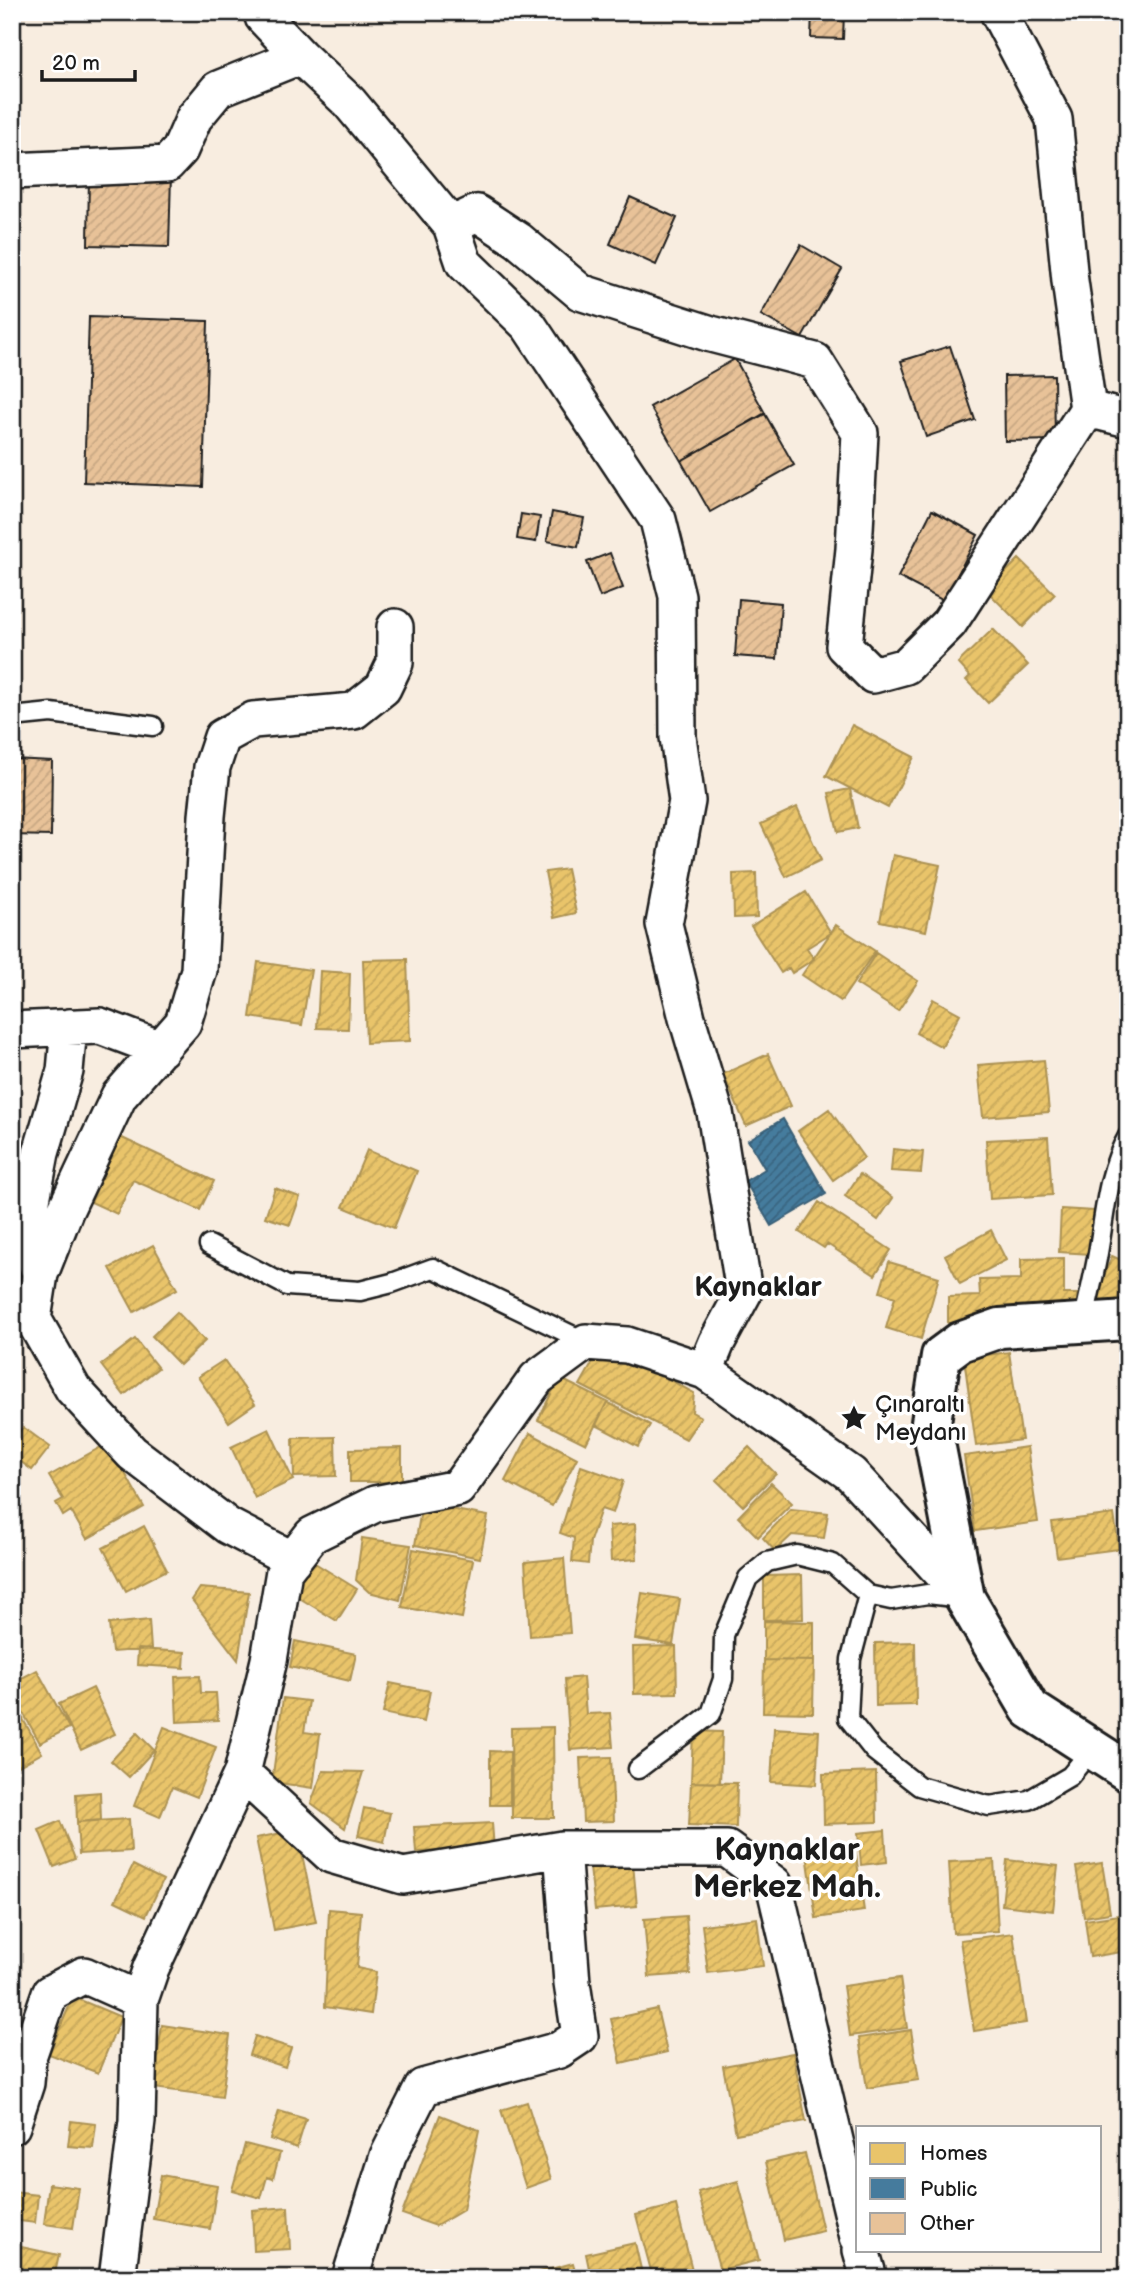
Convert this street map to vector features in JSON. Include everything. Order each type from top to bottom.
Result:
[{"type":"street","points":[[262,12],[263,17],[300,56],[349,102],[451,225],[464,263],[529,326],[658,520],[677,596],[678,737],[687,801],[664,924],[687,1018],[715,1112],[744,1293],[717,1342],[705,1371]]},
{"type":"street","points":[[451,225],[477,213],[518,240],[580,292],[711,334],[815,361],[860,433],[854,549],[844,646],[873,675],[906,666],[949,623],[1088,408],[1070,281],[1055,119],[998,12]]},
{"type":"street","points":[[12,171],[167,164],[180,150],[194,118],[218,89],[300,56]]},
{"type":"street","points":[[1088,408],[1128,419]]},
{"type":"street","points":[[293,1560],[228,1526],[132,1453],[73,1389],[33,1319],[40,1273],[65,1211],[119,1096],[183,1023],[199,970],[207,816],[212,767],[222,737],[253,720],[354,711],[383,688],[395,663],[395,627]]},
{"type":"street","points":[[12,1030],[100,1026],[161,1049]]},
{"type":"street","points":[[40,1273],[26,1231],[41,1153],[65,1070],[69,1027]]},
{"type":"street","points":[[965,1598],[931,1422],[941,1356],[960,1342],[1000,1328],[1128,1320]]},
{"type":"street","points":[[117,2278],[137,2121],[140,2000],[151,1968],[242,1773],[270,1660],[284,1572],[312,1535],[374,1504],[458,1488],[537,1378],[586,1342],[628,1345],[705,1371],[851,1474],[965,1598],[1030,1709],[1128,1772]]},
{"type":"street","points":[[242,1773],[331,1855],[403,1876],[562,1850],[727,1849],[774,1884],[856,2228]]},
{"type":"street","points":[[350,2278],[388,2156],[423,2087],[559,2050],[580,2036],[572,1983],[562,1850]]},
{"type":"street","points":[[12,2126],[26,2082],[28,2057],[50,1993],[84,1975],[140,2000]]},
{"type":"lane","points":[[12,717],[51,713],[153,726]]},
{"type":"lane","points":[[1083,1323],[1098,1254],[1105,1201],[1122,1146],[1128,1136]]},
{"type":"lane","points":[[209,1245],[287,1286],[360,1291],[433,1268],[586,1342]]},
{"type":"lane","points":[[638,1769],[711,1714],[723,1679],[724,1635],[748,1578],[767,1562],[797,1555],[833,1564],[868,1595],[891,1600],[928,1594],[965,1598]]},
{"type":"lane","points":[[868,1595],[850,1659],[848,1718],[874,1751],[919,1786],[989,1806],[1029,1800],[1070,1776],[1093,1748]]},
{"type":"building: Homes","points":[[1019,559],[1055,594],[1023,627],[987,591]]},
{"type":"building: Homes","points":[[993,629],[1028,665],[988,703],[966,680],[970,676],[958,663]]},
{"type":"building: Homes","points":[[852,725],[914,757],[888,808],[826,776]]},
{"type":"building: Homes","points":[[850,789],[858,828],[838,832],[829,793]]},
{"type":"building: Homes","points":[[797,807],[821,860],[786,877],[761,824]]},
{"type":"building: Homes","points":[[893,855],[940,865],[926,931],[880,921]]},
{"type":"building: Homes","points":[[567,869],[576,913],[554,918],[545,872]]},
{"type":"building: Homes","points":[[756,873],[757,917],[734,918],[733,874]]},
{"type":"building: Homes","points":[[806,892],[831,933],[807,948],[814,959],[792,973],[789,968],[781,973],[751,926]]},
{"type":"building: Homes","points":[[836,925],[875,951],[841,1001],[802,975]]},
{"type":"building: Homes","points":[[876,953],[918,981],[898,1011],[856,984]]},
{"type":"building: Homes","points":[[407,959],[410,1041],[366,1043],[363,960]]},
{"type":"building: Homes","points":[[258,962],[311,970],[302,1025],[250,1017]]},
{"type":"building: Homes","points":[[320,971],[350,973],[348,1029],[317,1028]]},
{"type":"building: Homes","points":[[933,999],[960,1014],[942,1047],[916,1033]]},
{"type":"building: Homes","points":[[768,1054],[791,1106],[746,1126],[723,1074]]},
{"type":"building: Homes","points":[[1044,1060],[1049,1112],[983,1117],[978,1065]]},
{"type":"building: Homes","points":[[829,1109],[864,1158],[833,1180],[798,1131]]},
{"type":"building: Homes","points":[[120,1137],[214,1181],[200,1210],[133,1180],[117,1214],[91,1202]]},
{"type":"building: Homes","points":[[1048,1137],[1052,1195],[990,1199],[986,1140]]},
{"type":"building: Homes","points":[[893,1149],[923,1152],[921,1173],[891,1171]]},
{"type":"building: Homes","points":[[367,1150],[417,1171],[394,1228],[343,1207]]},
{"type":"building: Homes","points":[[860,1174],[893,1198],[878,1220],[845,1196]]},
{"type":"building: Homes","points":[[275,1188],[300,1197],[290,1225],[265,1217]]},
{"type":"building: Homes","points":[[819,1202],[891,1250],[875,1275],[827,1244],[824,1248],[799,1232]]},
{"type":"building: Homes","points":[[1061,1209],[1094,1211],[1091,1254],[1059,1252]]},
{"type":"building: Homes","points":[[991,1230],[1006,1260],[960,1284],[945,1255]]},
{"type":"building: Homes","points":[[153,1245],[177,1289],[134,1312],[110,1268]]},
{"type":"building: Homes","points":[[1112,1256],[1128,1263],[1128,1312],[1095,1298]]},
{"type":"building: Homes","points":[[1064,1258],[1064,1294],[1077,1294],[1077,1321],[948,1323],[948,1297],[980,1296],[979,1280],[1021,1279],[1021,1259]]},
{"type":"building: Homes","points":[[889,1262],[939,1277],[921,1339],[886,1328],[895,1297],[880,1292]]},
{"type":"building: Homes","points":[[177,1312],[205,1341],[180,1365],[152,1336]]},
{"type":"building: Homes","points":[[135,1339],[158,1368],[124,1395],[101,1365]]},
{"type":"building: Homes","points":[[1009,1352],[1022,1440],[976,1446],[964,1358]]},
{"type":"building: Homes","points":[[621,1353],[694,1393],[692,1412],[701,1417],[686,1439],[580,1385],[597,1355]]},
{"type":"building: Homes","points":[[224,1360],[255,1404],[229,1422],[198,1377]]},
{"type":"building: Homes","points":[[559,1378],[607,1402],[586,1444],[538,1420]]},
{"type":"building: Homes","points":[[607,1402],[650,1425],[638,1447],[596,1425]]},
{"type":"building: Homes","points":[[23,1427],[50,1447],[32,1470],[12,1455],[12,1441]]},
{"type":"building: Homes","points":[[269,1429],[293,1480],[255,1498],[231,1447]]},
{"type":"building: Homes","points":[[530,1433],[577,1458],[552,1506],[505,1481]]},
{"type":"building: Homes","points":[[335,1437],[336,1476],[294,1477],[293,1438]]},
{"type":"building: Homes","points":[[108,1443],[144,1507],[87,1539],[71,1511],[63,1516],[56,1503],[63,1499],[49,1476]]},
{"type":"building: Homes","points":[[749,1447],[776,1474],[743,1506],[716,1480]]},
{"type":"building: Homes","points":[[1027,1447],[1038,1522],[975,1531],[964,1456]]},
{"type":"building: Homes","points":[[402,1448],[402,1482],[350,1482],[350,1449]]},
{"type":"building: Homes","points":[[581,1466],[623,1481],[613,1513],[601,1509],[590,1541],[588,1564],[572,1562],[574,1538],[560,1533]]},
{"type":"building: Homes","points":[[771,1483],[792,1503],[758,1537],[738,1517]]},
{"type":"building: Homes","points":[[422,1504],[488,1516],[480,1558],[415,1545]]},
{"type":"building: Homes","points":[[791,1509],[828,1513],[824,1538],[792,1535],[775,1551],[763,1538]]},
{"type":"building: Homes","points":[[1114,1514],[1119,1549],[1057,1557],[1052,1522]]},
{"type":"building: Homes","points":[[635,1524],[637,1559],[611,1561],[609,1526]]},
{"type":"building: Homes","points":[[144,1526],[167,1570],[126,1591],[103,1548]]},
{"type":"building: Homes","points":[[362,1538],[411,1545],[400,1600],[369,1592],[356,1580]]},
{"type":"building: Homes","points":[[413,1549],[473,1560],[462,1618],[402,1607]]},
{"type":"building: Homes","points":[[302,1555],[357,1589],[337,1621],[283,1588]]},
{"type":"building: Homes","points":[[564,1558],[570,1633],[530,1636],[525,1562]]},
{"type":"building: Homes","points":[[802,1575],[803,1619],[764,1620],[764,1576]]},
{"type":"building: Homes","points":[[200,1588],[249,1592],[238,1660],[192,1600]]},
{"type":"building: Homes","points":[[642,1593],[680,1599],[673,1645],[635,1639]]},
{"type":"building: Homes","points":[[149,1620],[151,1649],[112,1652],[109,1624]]},
{"type":"building: Homes","points":[[764,1621],[814,1622],[814,1661],[764,1660]]},
{"type":"building: Homes","points":[[295,1641],[356,1654],[350,1681],[290,1667]]},
{"type":"building: Homes","points":[[915,1642],[916,1705],[876,1706],[875,1643]]},
{"type":"building: Homes","points":[[676,1646],[677,1693],[634,1694],[633,1647]]},
{"type":"building: Homes","points":[[138,1649],[185,1652],[184,1668],[137,1665]]},
{"type":"building: Homes","points":[[764,1660],[814,1661],[813,1713],[763,1712]]},
{"type":"building: Homes","points":[[37,1670],[69,1728],[40,1743],[12,1693],[12,1683]]},
{"type":"building: Homes","points":[[200,1676],[201,1693],[216,1693],[218,1720],[177,1722],[175,1677]]},
{"type":"building: Homes","points":[[583,1677],[586,1714],[610,1713],[613,1747],[570,1750],[565,1679]]},
{"type":"building: Homes","points":[[390,1683],[430,1691],[424,1722],[383,1713]]},
{"type":"building: Homes","points":[[93,1688],[115,1734],[81,1750],[59,1704]]},
{"type":"building: Homes","points":[[283,1698],[309,1701],[304,1732],[320,1734],[313,1788],[272,1782]]},
{"type":"building: Homes","points":[[19,1712],[42,1753],[17,1767],[12,1759],[12,1716]]},
{"type":"building: Homes","points":[[164,1727],[216,1747],[197,1797],[172,1787],[160,1817],[134,1806]]},
{"type":"building: Homes","points":[[553,1727],[554,1818],[512,1818],[511,1728]]},
{"type":"building: Homes","points":[[774,1728],[819,1731],[816,1785],[771,1782]]},
{"type":"building: Homes","points":[[693,1731],[722,1732],[720,1783],[691,1782]]},
{"type":"building: Homes","points":[[137,1733],[154,1750],[129,1777],[111,1761]]},
{"type":"building: Homes","points":[[490,1751],[510,1752],[510,1805],[490,1805]]},
{"type":"building: Homes","points":[[611,1757],[614,1821],[583,1822],[580,1758]]},
{"type":"building: Homes","points":[[323,1771],[363,1772],[345,1828],[311,1803]]},
{"type":"building: Homes","points":[[876,1772],[877,1822],[824,1824],[823,1774]]},
{"type":"building: Homes","points":[[691,1782],[737,1783],[736,1827],[689,1825]]},
{"type":"building: Homes","points":[[100,1792],[101,1820],[77,1822],[76,1794]]},
{"type":"building: Homes","points":[[364,1808],[390,1813],[384,1842],[358,1836]]},
{"type":"building: Homes","points":[[129,1819],[131,1851],[79,1854],[77,1822]]},
{"type":"building: Homes","points":[[60,1821],[75,1859],[54,1867],[39,1830]]},
{"type":"building: Homes","points":[[492,1823],[494,1849],[416,1852],[414,1827]]},
{"type":"building: Homes","points":[[297,1830],[316,1922],[274,1930],[256,1838]]},
{"type":"building: Homes","points":[[885,1830],[887,1862],[861,1865],[858,1833]]},
{"type":"building: Homes","points":[[855,1848],[864,1911],[816,1918],[807,1854]]},
{"type":"building: Homes","points":[[994,1860],[998,1931],[953,1933],[949,1862]]},
{"type":"building: Homes","points":[[1007,1860],[1058,1866],[1053,1911],[1002,1905]]},
{"type":"building: Homes","points":[[1102,1863],[1110,1913],[1084,1917],[1076,1867]]},
{"type":"building: Homes","points":[[633,1864],[637,1906],[595,1910],[590,1868]]},
{"type":"building: Homes","points":[[133,1865],[163,1880],[146,1916],[115,1901]]},
{"type":"building: Homes","points":[[329,1909],[361,1912],[357,1968],[376,1972],[371,2014],[325,2007]]},
{"type":"building: Homes","points":[[1126,1914],[1128,1951],[1090,1957],[1085,1920]]},
{"type":"building: Homes","points":[[686,1916],[690,1974],[649,1977],[644,1919]]},
{"type":"building: Homes","points":[[757,1918],[763,1966],[708,1973],[702,1925]]},
{"type":"building: Homes","points":[[1013,1933],[1026,2023],[974,2031],[960,1940]]},
{"type":"building: Homes","points":[[900,1978],[907,2028],[850,2036],[843,1986]]},
{"type":"building: Homes","points":[[73,1997],[121,2017],[98,2073],[49,2054]]},
{"type":"building: Homes","points":[[657,2009],[667,2052],[621,2063],[611,2019]]},
{"type":"building: Homes","points":[[162,2025],[230,2035],[222,2097],[153,2088]]},
{"type":"building: Homes","points":[[911,2030],[919,2080],[867,2088],[859,2038]]},
{"type":"building: Homes","points":[[255,2036],[291,2048],[285,2067],[249,2055]]},
{"type":"building: Homes","points":[[793,2053],[806,2121],[736,2134],[723,2066]]},
{"type":"building: Homes","points":[[527,2102],[551,2179],[526,2188],[501,2110]]},
{"type":"building: Homes","points":[[279,2111],[306,2119],[297,2148],[270,2139]]},
{"type":"building: Homes","points":[[440,2115],[479,2130],[463,2210],[436,2226],[402,2214]]},
{"type":"building: Homes","points":[[71,2121],[96,2124],[93,2148],[68,2146]]},
{"type":"building: Homes","points":[[245,2144],[280,2153],[273,2179],[267,2177],[261,2198],[232,2190]]},
{"type":"building: Homes","points":[[805,2153],[823,2231],[784,2240],[766,2162]]},
{"type":"building: Homes","points":[[161,2175],[217,2185],[210,2229],[153,2219]]},
{"type":"building: Homes","points":[[738,2181],[759,2260],[720,2270],[698,2192]]},
{"type":"building: Homes","points":[[49,2184],[79,2188],[73,2228],[44,2224]]},
{"type":"building: Homes","points":[[12,2192],[38,2195],[35,2223],[12,2220]]},
{"type":"building: Homes","points":[[676,2205],[694,2278],[653,2278],[636,2215]]},
{"type":"building: Homes","points":[[288,2207],[290,2249],[254,2251],[252,2210]]},
{"type":"building: Homes","points":[[635,2243],[643,2278],[591,2278],[586,2254]]},
{"type":"building: Homes","points":[[12,2245],[59,2255],[54,2278],[12,2276]]},
{"type":"building: Homes","points":[[573,2263],[577,2278],[525,2276]]},
{"type":"building: Public","points":[[783,1119],[826,1194],[771,1226],[745,1181],[765,1169],[748,1140]]},
{"type":"building: Other","points":[[812,12],[844,12],[843,39],[811,38]]},
{"type":"building: Other","points":[[89,173],[171,175],[169,247],[88,245]]},
{"type":"building: Other","points":[[12,188],[18,188],[18,251],[12,251]]},
{"type":"building: Other","points":[[630,197],[677,218],[656,265],[610,244]]},
{"type":"building: Other","points":[[801,245],[842,269],[802,338],[761,315]]},
{"type":"building: Other","points":[[89,317],[208,321],[203,487],[84,482]]},
{"type":"building: Other","points":[[950,346],[975,420],[926,437],[901,361]]},
{"type":"building: Other","points":[[735,359],[765,413],[681,461],[650,407]]},
{"type":"building: Other","points":[[1054,375],[1055,440],[1005,441],[1004,376]]},
{"type":"building: Other","points":[[765,414],[794,465],[710,512],[681,461]]},
{"type":"building: Other","points":[[932,510],[978,535],[944,601],[898,577]]},
{"type":"building: Other","points":[[552,512],[584,518],[578,547],[547,541]]},
{"type":"building: Other","points":[[521,514],[540,517],[536,542],[517,539]]},
{"type":"building: Other","points":[[610,553],[623,588],[600,597],[587,562]]},
{"type":"building: Other","points":[[739,599],[781,603],[777,659],[735,656]]},
{"type":"building: Other","points":[[12,759],[52,761],[51,836],[12,835]]},
{"type":"place","name":"Çınaraltı Meydanı","points":[[854,1418]]},
{"type":"district","name":"Kaynaklar","points":[[758,1287]]},
{"type":"district","name":"Kaynaklar Merkez Mah.","points":[[787,1868]]}]
